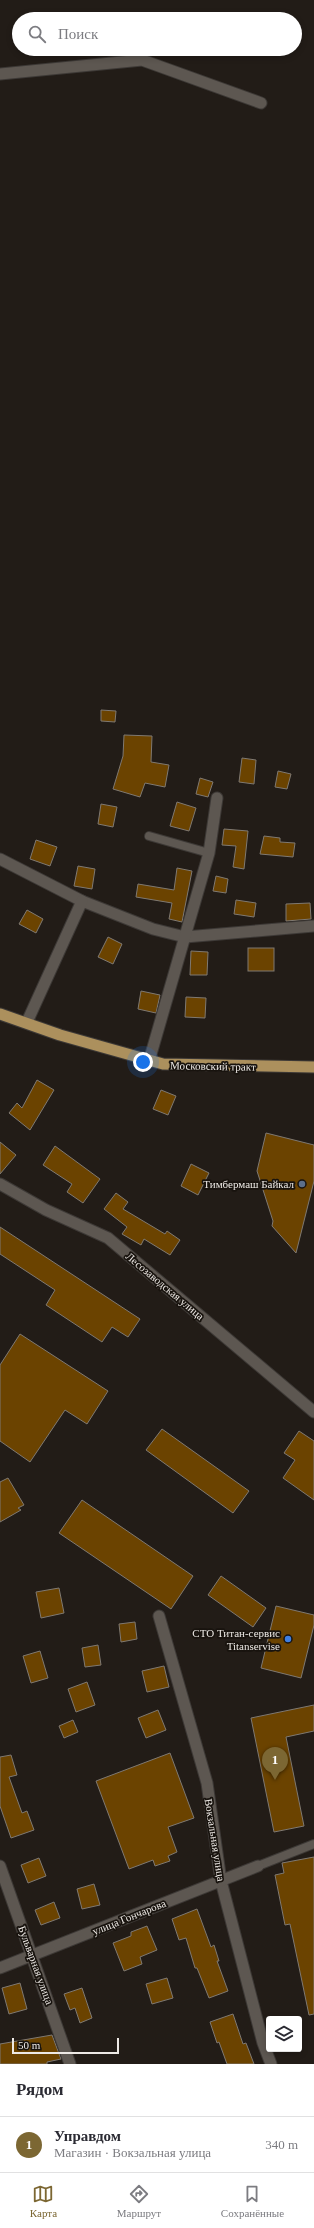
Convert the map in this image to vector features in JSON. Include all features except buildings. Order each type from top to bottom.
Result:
[{"type":"main road","name":"Московский тракт","points":[[0,1014],[27,1022],[60,1035],[163,1064],[226,1067],[314,1067]]},
{"type":"street","points":[[0,74],[142,60],[260,103]]},
{"type":"street","points":[[148,1061],[209,853],[217,798]]},
{"type":"street","points":[[0,859],[82,901],[153,929],[185,937],[314,926]]},
{"type":"street","points":[[27,1022],[82,901]]},
{"type":"street","name":"Лесозаводская улица","points":[[0,1184],[46,1210],[108,1238],[314,1412]]},
{"type":"street","name":"Вокзальная улица","points":[[159,1616],[207,1783],[221,1881],[263,2044],[271,2064]]},
{"type":"street","name":"Бульварная улица","points":[[0,1866],[70,2064]]},
{"type":"street","name":"улица Гончарова","points":[[0,1968],[258,1866]]},
{"type":"lane","points":[[149,836],[209,853]]},
{"type":"lane","points":[[258,1866],[314,1844]]},
{"type":"place","name":"Тимбермаш Байкал","points":[[302,1184]]},
{"type":"place","name":"СТО Титан-сервис Titanservise","points":[[288,1639]]},
{"type":"place","name":"Управдом","points":[[275,1780]]}]
